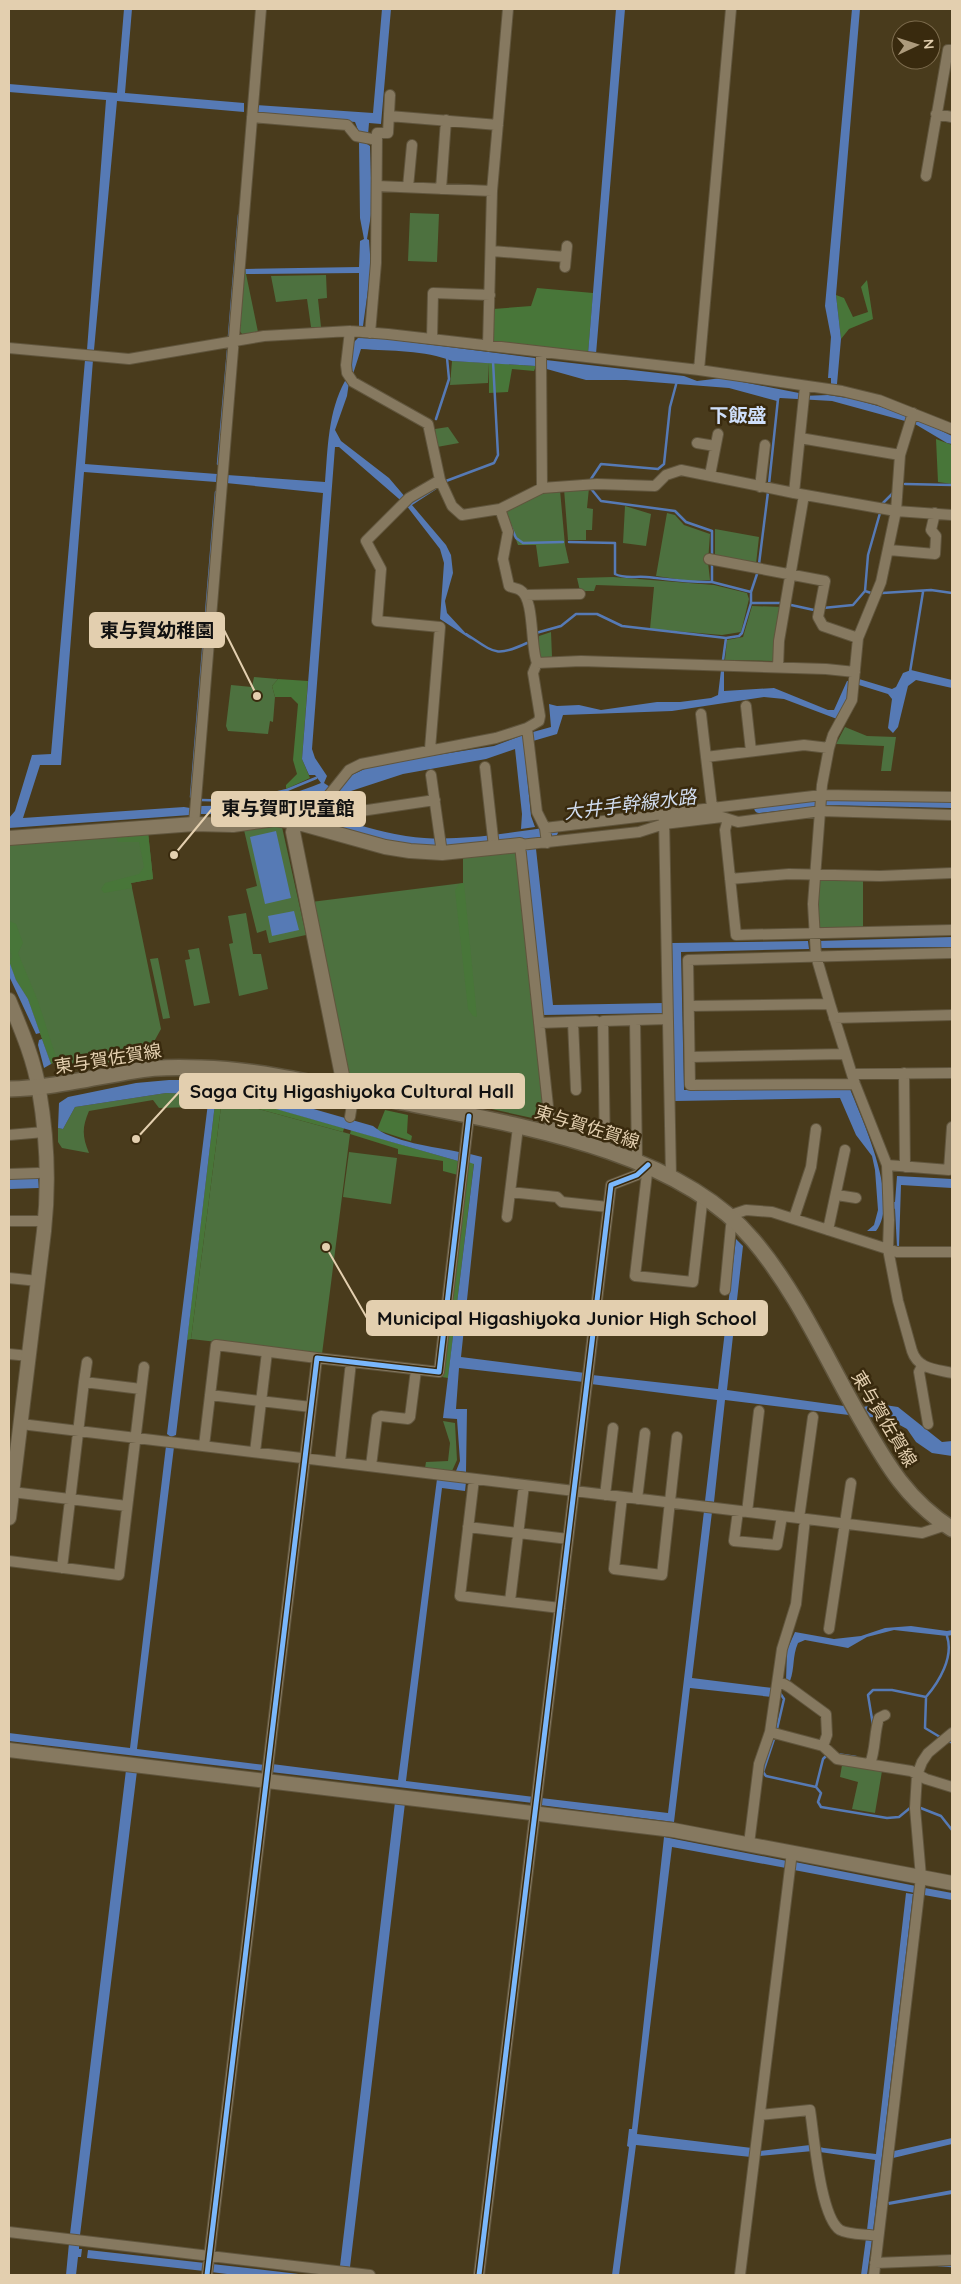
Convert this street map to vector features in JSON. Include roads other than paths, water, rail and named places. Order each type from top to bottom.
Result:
[{"type":"main road","name":"東与賀佐賀線","points":[[9,1089],[39,1089],[136,1070],[180,1068],[250,1072],[350,1091],[551,1134],[643,1164],[671,1176],[703,1195],[752,1239],[777,1274],[892,1473],[918,1503],[949,1526]]},
{"type":"street","points":[[194,824],[261,9]]},
{"type":"street","points":[[488,346],[492,251],[492,191],[508,9]]},
{"type":"street","points":[[699,370],[730,9]]},
{"type":"street","points":[[926,176],[948,50],[952,50]]},
{"type":"street","points":[[370,333],[376,263],[377,133],[388,133],[390,95]]},
{"type":"street","points":[[936,114],[952,117]]},
{"type":"street","points":[[390,116],[498,125]]},
{"type":"street","points":[[252,117],[347,125],[356,136],[377,140]]},
{"type":"street","points":[[441,189],[446,120]]},
{"type":"street","points":[[408,187],[412,145]]},
{"type":"street","points":[[377,186],[492,191]]},
{"type":"street","points":[[492,251],[566,262],[567,246]]},
{"type":"street","points":[[432,339],[433,293],[490,295]]},
{"type":"street","points":[[350,331],[347,373],[353,382],[428,424],[440,480],[452,506],[462,515],[500,510],[542,488],[597,484],[655,486],[673,471],[681,470],[760,487],[896,511],[952,515]]},
{"type":"street","points":[[9,348],[138,358],[234,341],[311,332],[350,331],[699,370],[804,394],[842,391],[879,400],[952,429]]},
{"type":"street","points":[[541,353],[542,488]]},
{"type":"street","points":[[778,667],[779,641],[790,574],[799,494],[800,438],[804,394]]},
{"type":"street","points":[[913,413],[900,455],[896,511],[881,582],[858,638],[852,700],[833,735],[829,748],[822,794],[815,875],[813,933],[816,956],[845,1054],[887,1165],[888,1249],[898,1301],[914,1358],[922,1366],[952,1373]]},
{"type":"street","points":[[710,475],[718,434]]},
{"type":"street","points":[[800,438],[900,455]]},
{"type":"street","points":[[697,443],[716,446]]},
{"type":"street","points":[[760,487],[765,446]]},
{"type":"street","points":[[430,749],[440,627],[377,622],[381,569],[366,541],[406,501],[440,480]]},
{"type":"street","points":[[350,1117],[350,1091],[293,832],[295,822],[332,791],[349,770],[361,764],[430,749],[496,738],[527,728],[538,721],[540,716],[533,673],[537,663],[534,656],[531,619],[525,595],[520,590],[508,586],[506,579],[503,559],[508,538],[500,510]]},
{"type":"street","points":[[888,550],[935,554],[936,536],[931,530],[935,513]]},
{"type":"street","points":[[712,560],[826,581],[818,617],[823,626],[858,638]]},
{"type":"street","points":[[525,595],[580,594]]},
{"type":"street","points":[[537,663],[581,661],[778,667],[855,672]]},
{"type":"street","points":[[746,706],[752,751]]},
{"type":"street","points":[[701,714],[712,807]]},
{"type":"street","points":[[527,728],[537,812],[546,835]]},
{"type":"street","points":[[706,757],[804,745],[829,748]]},
{"type":"street","points":[[485,767],[494,841]]},
{"type":"street","points":[[431,775],[441,846]]},
{"type":"street","points":[[9,838],[194,824],[234,825],[275,819],[295,822],[385,847],[441,846],[494,841],[520,845],[546,835],[664,818],[712,807],[822,794],[952,797]]},
{"type":"street","points":[[362,811],[435,800]]},
{"type":"street","points":[[546,835],[639,832],[664,818],[722,817],[738,822],[821,808],[952,814]]},
{"type":"street","points":[[664,818],[671,1176]]},
{"type":"street","points":[[728,819],[725,830],[736,934],[952,930]]},
{"type":"street","points":[[520,845],[551,1134]]},
{"type":"street","points":[[730,879],[789,874],[880,876],[952,873]]},
{"type":"street","points":[[952,953],[688,960],[690,1085],[853,1079],[904,1073],[952,1074]]},
{"type":"street","points":[[9,1000],[24,1036],[39,1089],[44,1132],[45,1221],[29,1356],[12,1471],[9,1518]]},
{"type":"street","points":[[689,1006],[830,1004]]},
{"type":"street","points":[[834,1018],[952,1015]]},
{"type":"street","points":[[605,1151],[603,1021],[668,1019]]},
{"type":"street","points":[[635,1020],[643,1164],[635,1276],[693,1282],[703,1195]]},
{"type":"street","points":[[540,1023],[596,1021]]},
{"type":"street","points":[[574,1022],[576,1090]]},
{"type":"street","points":[[690,1057],[845,1054]]},
{"type":"street","points":[[904,1073],[905,1167]]},
{"type":"street","points":[[204,1446],[216,1346],[439,1372],[441,1368],[469,1116]]},
{"type":"street","points":[[507,1217],[518,1127]]},
{"type":"street","points":[[887,1165],[949,1170],[952,1127]]},
{"type":"street","points":[[794,1218],[811,1167],[816,1129]]},
{"type":"street","points":[[9,1134],[44,1132]]},
{"type":"street","points":[[828,1230],[845,1150]]},
{"type":"street","points":[[479,2275],[611,1185],[638,1175],[643,1164]]},
{"type":"street","points":[[9,1174],[38,1173]]},
{"type":"street","points":[[510,1192],[558,1197],[562,1202],[608,1207]]},
{"type":"street","points":[[836,1195],[856,1198]]},
{"type":"street","points":[[725,1290],[731,1219],[746,1210],[772,1212],[794,1218],[897,1252],[952,1252]]},
{"type":"street","points":[[9,1221],[45,1221]]},
{"type":"street","points":[[9,1278],[38,1281]]},
{"type":"street","points":[[255,1452],[267,1352]]},
{"type":"street","points":[[9,1354],[29,1356]]},
{"type":"street","points":[[207,2275],[317,1358]]},
{"type":"street","points":[[62,1568],[87,1362]]},
{"type":"street","points":[[340,1462],[352,1362]]},
{"type":"street","points":[[922,1366],[919,1372],[928,1424]]},
{"type":"street","points":[[9,1561],[119,1574],[144,1367]]},
{"type":"street","points":[[371,1466],[377,1418],[381,1416],[408,1419],[410,1417],[416,1370]]},
{"type":"street","points":[[84,1382],[141,1389]]},
{"type":"street","points":[[210,1395],[311,1407]]},
{"type":"street","points":[[758,1411],[742,1511],[734,1541],[777,1545],[782,1516]]},
{"type":"street","points":[[749,1844],[759,1764],[770,1732],[787,1628],[796,1604],[802,1518],[813,1418]]},
{"type":"street","points":[[20,1424],[922,1533],[949,1526]]},
{"type":"street","points":[[606,1495],[613,1428]]},
{"type":"street","points":[[637,1499],[645,1433]]},
{"type":"street","points":[[622,1497],[614,1569],[662,1575],[677,1437]]},
{"type":"street","points":[[474,1479],[460,1596],[560,1608]]},
{"type":"street","points":[[829,1629],[851,1483]]},
{"type":"street","points":[[510,1602],[524,1485]]},
{"type":"street","points":[[12,1492],[127,1506]]},
{"type":"street","points":[[468,1526],[568,1539]]},
{"type":"street","points":[[777,1684],[784,1684],[790,1687],[826,1714],[827,1735],[824,1746]]},
{"type":"street","points":[[870,1764],[875,1750],[876,1728],[879,1718],[885,1715]]},
{"type":"street","points":[[770,1732],[824,1746],[837,1759],[911,1771],[917,1775],[952,1787]]},
{"type":"street","points":[[874,2275],[921,1877],[915,1808],[917,1775],[922,1762],[928,1754],[952,1733]]},
{"type":"street","points":[[9,1750],[672,1830],[952,1883]]},
{"type":"street","points":[[740,2275],[792,1852]]},
{"type":"street","points":[[760,2115],[810,2110],[822,2194],[835,2226],[842,2231],[878,2236]]},
{"type":"street","points":[[9,2232],[370,2275]]},
{"type":"street","points":[[875,2263],[952,2260]]},
{"type":"water","points":[[124,9],[132,9],[125,93],[244,103],[244,112],[117,101],[94,350],[87,350],[106,100],[9,92],[9,84],[117,93]]},
{"type":"water","points":[[382,9],[391,9],[381,124],[369,123],[368,135],[360,135],[355,122],[255,113],[256,105],[373,113]]},
{"type":"water","points":[[616,9],[625,9],[596,354],[588,354]]},
{"type":"water","points":[[852,9],[860,9],[836,295],[841,339],[837,384],[831,384],[831,378],[828,378],[831,337],[825,306]]},
{"type":"water","points":[[359,142],[364,142],[370,146],[372,209],[367,239],[369,240],[371,268],[363,326],[359,326],[359,273],[246,274],[245,269],[359,267],[360,241],[364,239],[360,218]]},
{"type":"water","points":[[358,338],[386,339],[535,358],[544,362],[546,360],[684,376],[697,381],[722,378],[799,393],[801,396],[828,395],[853,399],[903,413],[906,417],[905,421],[832,401],[780,398],[777,401],[729,388],[626,380],[586,380],[536,366],[452,361],[442,357],[408,352],[361,349],[353,374],[350,368],[354,342]]},
{"type":"water","points":[[85,360],[93,360],[85,464],[217,474],[216,482],[84,472],[61,765],[40,765],[23,818],[184,807],[190,808],[190,815],[9,828],[9,818],[15,811],[32,755],[51,754]]},
{"type":"water","points":[[345,381],[349,382],[347,396],[335,430],[341,441],[389,478],[446,545],[451,555],[453,573],[445,601],[447,613],[472,640],[440,619],[444,563],[440,549],[406,505],[339,447],[335,447],[312,749],[315,758],[327,776],[324,783],[330,787],[321,798],[299,808],[278,807],[254,812],[200,814],[201,806],[232,805],[262,800],[307,789],[321,783],[315,775],[309,775],[302,759],[323,493],[226,483],[227,475],[325,482],[332,417],[339,393]]},
{"type":"water","points":[[916,421],[921,421],[952,436],[952,444],[915,424]]},
{"type":"water","points":[[721,670],[724,670],[724,691],[774,688],[828,710],[834,710],[847,681],[852,681],[847,701],[837,719],[784,699],[764,697],[672,711],[563,715],[557,734],[533,741],[533,732],[551,727],[549,704],[557,706],[579,705],[601,710],[657,702],[680,702],[711,698],[718,695]]},
{"type":"water","points":[[911,670],[952,680],[952,688],[916,680],[908,686],[898,727],[893,733],[888,728],[892,699],[888,694],[859,685],[859,679],[892,689],[896,687],[903,673]]},
{"type":"water","points":[[523,735],[531,816],[535,827],[521,829],[522,814],[515,749],[486,759],[403,774],[348,792],[362,826],[347,823],[335,796],[352,775],[373,765],[494,746]]},
{"type":"water","points":[[276,831],[291,898],[265,904],[250,837]]},
{"type":"water","points":[[536,849],[553,1005],[664,1003],[664,1013],[543,1015],[526,850]]},
{"type":"water","points":[[294,911],[299,930],[272,936],[268,916]]},
{"type":"water","points":[[952,937],[952,947],[820,948],[818,941]]},
{"type":"water","points":[[808,941],[809,949],[681,952],[684,1090],[850,1089],[870,1140],[882,1181],[884,1200],[882,1217],[876,1231],[867,1231],[874,1225],[878,1210],[872,1156],[856,1135],[840,1098],[675,1101],[672,943]]},
{"type":"water","points":[[9,961],[16,980],[28,999],[40,1033],[36,1034],[9,976]]},
{"type":"water","points":[[42,1039],[51,1064],[44,1068],[38,1045],[39,1040]]},
{"type":"water","points":[[195,1080],[194,1094],[166,1093],[75,1107],[63,1129],[58,1128],[59,1103],[68,1097],[136,1083]]},
{"type":"water","points":[[210,1081],[250,1085],[296,1104],[373,1126],[381,1132],[402,1140],[459,1152],[458,1161],[220,1093],[216,1095],[176,1435],[171,1437],[167,1434],[209,1095],[205,1094],[206,1083]]},
{"type":"water","points":[[470,1154],[482,1157],[461,1357],[585,1373],[584,1382],[459,1368],[456,1409],[467,1409],[466,1472],[456,1471],[460,1461],[457,1419],[443,1418],[474,1164],[468,1162]]},
{"type":"water","points":[[897,1176],[952,1179],[952,1188],[901,1185],[899,1247],[897,1247],[895,1209],[893,1208]]},
{"type":"water","points":[[38,1177],[39,1188],[9,1189],[9,1178]]},
{"type":"water","points":[[736,1239],[743,1246],[727,1390],[844,1406],[849,1415],[725,1400],[714,1502],[705,1501],[717,1400],[591,1384],[592,1375],[718,1389]]},
{"type":"water","points":[[878,1404],[898,1407],[942,1442],[952,1441],[952,1456],[932,1453],[916,1442],[907,1429],[887,1418],[868,1417],[863,1407]]},
{"type":"water","points":[[166,1446],[174,1447],[137,1749],[265,1765],[265,1771],[9,1741],[9,1733],[130,1748]]},
{"type":"water","points":[[437,1479],[466,1482],[465,1491],[442,1488],[406,1781],[534,1797],[533,1803],[271,1772],[272,1764],[398,1780]]},
{"type":"water","points":[[704,1511],[712,1512],[692,1678],[773,1688],[772,1697],[690,1688],[674,1822],[540,1805],[541,1798],[668,1813]]},
{"type":"water","points":[[911,1626],[952,1630],[952,1635],[894,1630],[867,1637],[848,1648],[805,1640],[798,1643],[792,1676],[790,1681],[786,1681],[787,1650],[795,1632],[834,1639],[861,1636],[885,1628]]},
{"type":"water","points":[[126,1770],[137,1771],[80,2235],[70,2234]]},
{"type":"water","points":[[395,1802],[405,1803],[350,2267],[340,2266]]},
{"type":"water","points":[[664,1837],[787,1861],[786,1868],[672,1847],[637,2134],[752,2148],[751,2157],[636,2145],[619,2275],[612,2275],[629,2147],[627,2146],[629,2129],[632,2129]]},
{"type":"water","points":[[795,1862],[916,1886],[915,1893],[794,1870]]},
{"type":"water","points":[[925,1888],[952,1893],[952,1900],[924,1895]]},
{"type":"water","points":[[906,1893],[913,1894],[873,2231],[867,2230],[875,2160],[813,2151],[760,2156],[760,2151],[810,2145],[876,2154]]},
{"type":"water","points":[[952,2138],[952,2144],[893,2158],[894,2151]]},
{"type":"water","points":[[952,2190],[952,2194],[889,2205],[888,2202]]},
{"type":"water","points":[[866,2238],[872,2239],[867,2275],[861,2275]]},
{"type":"water","points":[[69,2243],[79,2244],[79,2249],[82,2249],[81,2257],[78,2257],[76,2275],[66,2275]]},
{"type":"water","points":[[88,2250],[205,2263],[204,2271],[87,2258]]},
{"type":"water","points":[[212,2264],[307,2275],[235,2275],[211,2272]]},
{"type":"waterway","points":[[229,336],[239,215]]},
{"type":"waterway","points":[[218,464],[228,350]]},
{"type":"waterway","points":[[436,419],[449,379],[447,358]]},
{"type":"waterway","points":[[446,481],[494,463],[498,455],[493,361]]},
{"type":"waterway","points":[[591,479],[601,464],[658,469],[664,464],[670,407],[677,381]]},
{"type":"waterway","points":[[769,484],[778,399]]},
{"type":"waterway","points":[[905,484],[952,485]]},
{"type":"waterway","points":[[410,505],[436,488]]},
{"type":"waterway","points":[[592,490],[601,501],[675,511],[686,522],[712,531],[712,557]]},
{"type":"waterway","points":[[191,797],[216,492]]},
{"type":"waterway","points":[[759,564],[768,492]]},
{"type":"waterway","points":[[883,503],[893,493]]},
{"type":"waterway","points":[[865,591],[868,555],[880,513]]},
{"type":"waterway","points":[[511,527],[516,538],[523,543],[563,542]]},
{"type":"waterway","points":[[569,542],[615,543],[615,574],[618,576],[712,582]]},
{"type":"waterway","points":[[712,562],[712,582],[751,592],[751,603]]},
{"type":"waterway","points":[[751,592],[757,574]]},
{"type":"waterway","points":[[882,593],[931,590],[952,593]]},
{"type":"waterway","points":[[823,608],[853,605],[865,591],[871,593]]},
{"type":"waterway","points":[[910,672],[923,592]]},
{"type":"waterway","points":[[536,633],[561,626],[576,614],[597,614],[622,626],[726,638],[739,636],[742,633],[751,603],[781,603]]},
{"type":"waterway","points":[[791,605],[814,610]]},
{"type":"waterway","points":[[466,634],[495,651],[508,650],[527,643]]},
{"type":"waterway","points":[[723,660],[726,638]]},
{"type":"waterway","points":[[201,800],[240,801],[287,790],[316,778]]},
{"type":"waterway","name":"大井手幹線水路","points":[[759,808],[829,800],[952,803]]},
{"type":"waterway","name":"大井手幹線水路","points":[[316,818],[383,837],[410,842],[440,844],[553,832]]},
{"type":"waterway","points":[[192,1087],[208,1088]]},
{"type":"waterway","points":[[873,1725],[868,1695],[873,1690],[892,1690],[926,1697],[936,1684],[947,1661],[949,1644],[947,1636]]},
{"type":"waterway","points":[[777,1729],[784,1699],[780,1693]]},
{"type":"waterway","points":[[926,1698],[925,1728],[940,1737]]},
{"type":"waterway","points":[[774,1739],[763,1772],[766,1776],[816,1787],[823,1759],[826,1756]]},
{"type":"waterway","points":[[837,1754],[856,1757]]},
{"type":"waterway","points":[[816,1787],[821,1793],[818,1802],[821,1807],[887,1818],[899,1817],[910,1808]]},
{"type":"waterway","points":[[918,1807],[941,1816],[952,1830]]},
{"type":"waterway","points":[[938,2265],[952,2266]]},
{"type":"place","name":"東与賀幼稚園","points":[[257,696]]},
{"type":"place","name":"東与賀町児童館","points":[[174,855]]},
{"type":"place","name":"Saga City Higashiyoka Cultural Hall","points":[[136,1139]]},
{"type":"place","name":"Municipal Higashiyoka Junior High School","points":[[326,1247]]},
{"type":"district","name":"下飯盛","points":[[738,415]]}]
